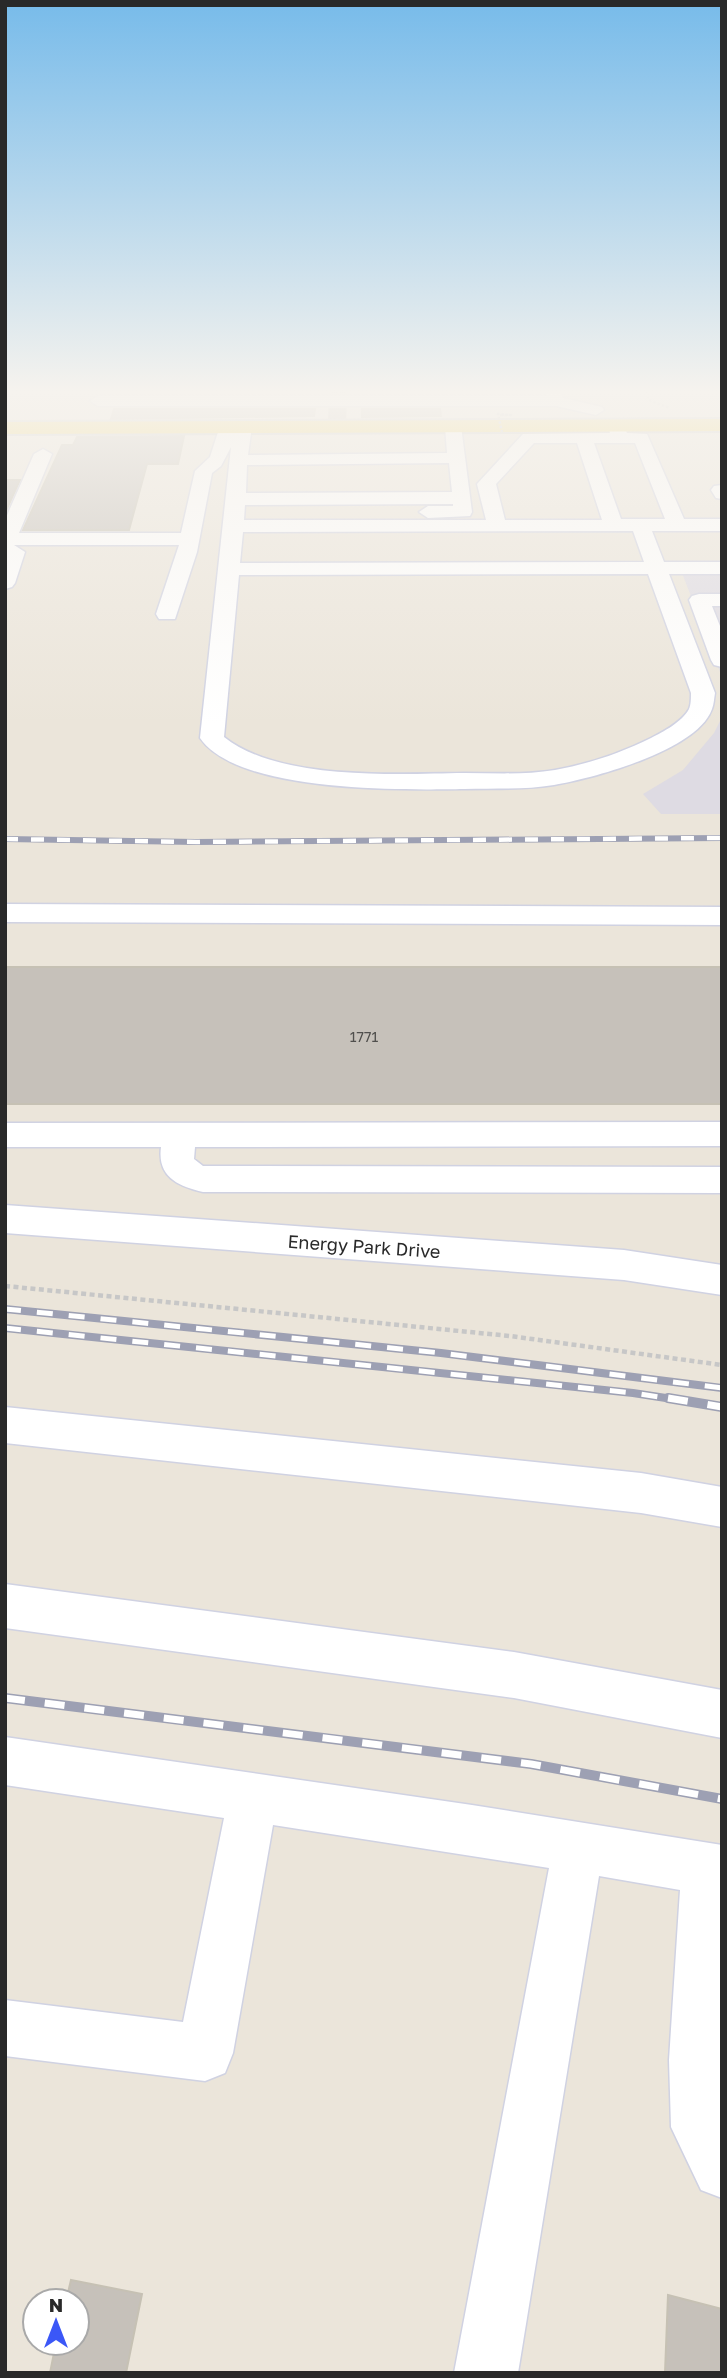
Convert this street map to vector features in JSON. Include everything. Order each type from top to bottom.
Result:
[{"type":"street","points":[[6,544],[23,503]]},
{"type":"street","points":[[167,614],[190,539],[197,503]]},
{"type":"street","points":[[235,503],[212,738],[239,756],[284,771],[335,780],[378,783],[555,778],[624,757],[675,737],[696,718],[704,701],[650,553],[613,525],[606,503]]},
{"type":"street","points":[[492,503],[497,525]]},
{"type":"street","points":[[668,503],[677,525]]},
{"type":"street","points":[[233,533],[463,505],[497,525],[613,525]]},
{"type":"street","points":[[233,533],[463,505]]},
{"type":"street","points":[[233,533],[650,553],[677,525],[722,525]]},
{"type":"street","points":[[233,533],[650,553],[722,568]]},
{"type":"street","points":[[6,544],[190,539]]},
{"type":"street","points":[[5,583],[15,552],[6,544]]},
{"type":"street","points":[[722,600],[699,600],[722,660]]},
{"type":"street","points":[[5,913],[722,916]]},
{"type":"street","points":[[5,1135],[722,1134]]},
{"type":"street","points":[[180,1135],[176,1162],[179,1169],[190,1177],[203,1180],[722,1180]]},
{"type":"street","name":"Energy Park Drive","points":[[5,1219],[624,1265],[722,1280]]},
{"type":"street","points":[[5,1426],[641,1493],[722,1507]]},
{"type":"street","points":[[5,1606],[513,1675],[722,1714]]},
{"type":"street","points":[[5,1761],[714,1870],[697,2060],[700,2127],[722,2169]]},
{"type":"street","points":[[5,2028],[205,2053],[253,1798]]},
{"type":"street","points":[[486,2373],[578,1847]]},
{"type":"path","points":[[5,1286],[510,1336],[722,1365]]},
{"type":"shaded area","points":[[682,573],[722,573],[722,677],[714,656]]},
{"type":"shaded area","points":[[722,717],[722,814],[661,814],[643,794],[683,770],[714,733]]},
{"type":"building","points":[[35,503],[136,503],[129,530],[23,530]]},
{"type":"building","points":[[5,967],[722,967],[722,1104],[5,1104]]},
{"type":"building","points":[[71,2280],[142,2294],[126,2373],[50,2373],[53,2357],[91,2357],[91,2287],[69,2287]]},
{"type":"building","points":[[668,2295],[722,2309],[722,2373],[665,2373]]},
{"type":"railway","points":[[5,839],[196,842],[722,838]]},
{"type":"railway","points":[[5,1309],[441,1353],[722,1388]]},
{"type":"railway","points":[[5,1328],[679,1400]]},
{"type":"railway","points":[[668,1398],[722,1407]]},
{"type":"railway","points":[[5,1698],[531,1764],[722,1799]]}]
